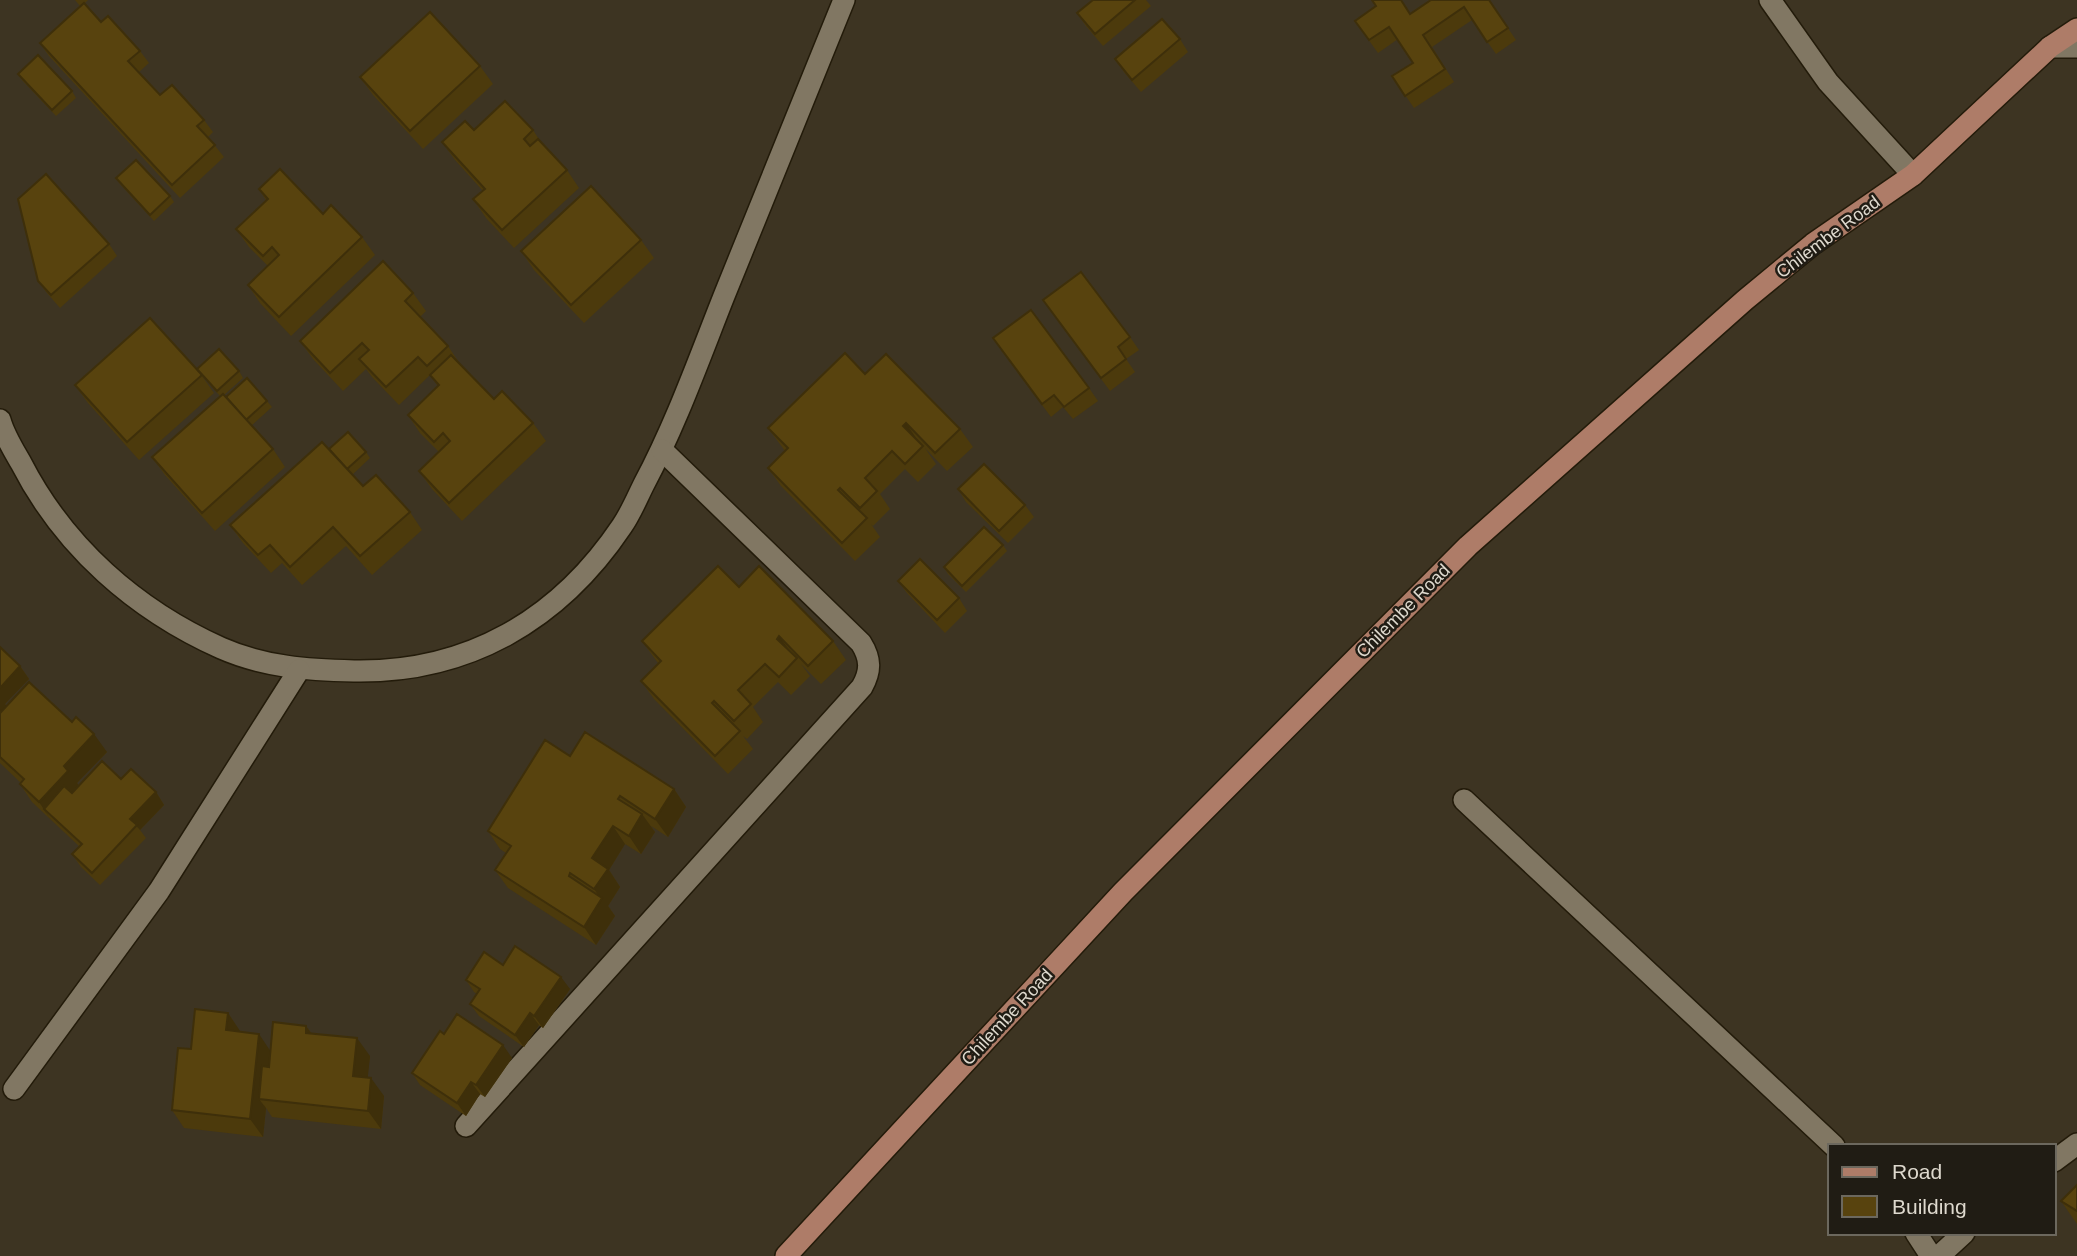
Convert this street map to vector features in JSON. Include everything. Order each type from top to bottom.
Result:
[{"type":"main road","name":"Chilembe Road","points":[[786,1256],[1123,892],[1468,545],[1793,260],[1913,175],[2050,47],[2077,29]]},
{"type":"street","points":[[1,425],[34,490],[72,541],[149,609],[194,636],[239,656],[299,670],[387,671],[424,666],[468,654],[512,632],[588,573],[624,524],[662,450],[844,0]]},
{"type":"street","points":[[1770,0],[1828,82],[1913,175]]},
{"type":"street","points":[[2050,47],[2077,47]]},
{"type":"street","points":[[466,1126],[862,687],[868,677],[868,653],[861,643],[662,450]]},
{"type":"street","points":[[14,1089],[159,891],[299,670]]},
{"type":"street","points":[[1464,800],[1832,1144]]},
{"type":"street","points":[[2056,1160],[2077,1144]]},
{"type":"street","points":[[1917,1235],[1931,1256]]},
{"type":"street","points":[[1939,1256],[1962,1235]]},
{"type":"building","points":[[1093,0],[1135,0],[1095,34],[1077,13]]},
{"type":"building","points":[[1372,0],[1401,0],[1410,14],[1431,0],[1489,0],[1508,28],[1487,42],[1464,7],[1423,35],[1445,69],[1405,96],[1392,76],[1413,63],[1389,27],[1369,40],[1355,21],[1376,6]]},
{"type":"building","points":[[84,3],[101,22],[108,16],[140,51],[128,61],[160,95],[172,85],[204,120],[197,126],[215,145],[172,185],[40,43]]},
{"type":"building","points":[[430,12],[480,66],[410,131],[360,77]]},
{"type":"building","points":[[1162,19],[1180,39],[1132,80],[1115,59]]},
{"type":"building","points":[[38,55],[72,91],[52,110],[18,74]]},
{"type":"building","points":[[505,101],[533,130],[524,139],[530,146],[538,139],[567,170],[502,230],[473,199],[485,189],[442,142],[465,121],[474,130]]},
{"type":"building","points":[[136,160],[170,196],[150,215],[116,178]]},
{"type":"building","points":[[280,169],[323,214],[331,205],[362,237],[279,317],[248,285],[279,255],[272,247],[263,256],[236,229],[268,199],[259,189]]},
{"type":"building","points":[[46,174],[109,244],[51,295],[38,281],[18,199]]},
{"type":"building","points":[[591,186],[641,240],[571,305],[521,251]]},
{"type":"building","points":[[383,261],[413,293],[405,301],[448,346],[427,366],[418,357],[386,387],[359,359],[369,350],[362,343],[330,373],[300,341]]},
{"type":"building","points":[[1081,272],[1130,337],[1118,347],[1126,359],[1101,378],[1043,300]]},
{"type":"building","points":[[1031,310],[1089,388],[1064,407],[1054,395],[1042,404],[993,338]]},
{"type":"building","points":[[150,318],[202,375],[127,442],[75,385]]},
{"type":"building","points":[[219,349],[239,371],[217,391],[197,369]]},
{"type":"building","points":[[845,353],[865,374],[886,354],[960,429],[935,453],[906,423],[903,426],[923,446],[905,464],[892,451],[865,478],[877,491],[860,508],[840,488],[838,490],[867,518],[842,543],[768,468],[788,448],[768,428]]},
{"type":"building","points":[[451,355],[494,399],[502,391],[533,423],[449,503],[419,471],[450,441],[443,433],[434,442],[408,415],[439,385],[430,375]]},
{"type":"building","points":[[247,378],[267,401],[246,420],[226,397]]},
{"type":"building","points":[[223,394],[273,449],[202,513],[152,457]]},
{"type":"building","points":[[348,432],[366,452],[347,469],[329,449]]},
{"type":"building","points":[[322,442],[363,486],[376,475],[410,512],[360,556],[333,527],[290,567],[270,545],[258,555],[230,525]]},
{"type":"building","points":[[984,464],[1025,505],[999,531],[958,489]]},
{"type":"building","points":[[984,527],[1003,545],[962,586],[944,567]]},
{"type":"building","points":[[920,559],[959,598],[937,620],[898,581]]},
{"type":"building","points":[[718,566],[739,587],[759,566],[833,641],[808,666],[779,636],[777,639],[797,658],[779,677],[765,664],[738,690],[751,704],[734,721],[714,701],[712,703],[740,731],[715,756],[641,681],[661,661],[642,641]]},
{"type":"building","points":[[0,647],[20,666],[0,688]]},
{"type":"building","points":[[29,682],[72,722],[76,717],[94,734],[64,766],[68,771],[39,802],[20,784],[24,779],[0,757],[0,711]]},
{"type":"building","points":[[585,732],[674,789],[655,819],[620,796],[618,799],[642,814],[629,836],[613,826],[592,858],[608,869],[594,889],[570,873],[569,876],[602,898],[584,927],[495,870],[511,846],[488,831],[545,740],[570,756]]},
{"type":"building","points":[[102,761],[121,779],[131,769],[156,792],[130,819],[137,825],[92,873],[72,854],[82,844],[44,809],[64,786],[72,793]]},
{"type":"building","points":[[515,946],[561,977],[534,1016],[530,1013],[515,1035],[470,1004],[480,989],[466,980],[484,952],[503,965]]},
{"type":"building","points":[[195,1009],[228,1013],[226,1030],[259,1034],[250,1119],[172,1110],[178,1048],[191,1049]]},
{"type":"building","points":[[457,1014],[503,1045],[476,1085],[471,1082],[457,1103],[412,1073],[440,1031],[444,1034]]},
{"type":"building","points":[[273,1022],[306,1026],[306,1033],[357,1038],[353,1076],[371,1078],[368,1111],[259,1099],[262,1066],[269,1067]]},
{"type":"building","points":[[2077,1185],[2077,1211],[2061,1201]]}]
